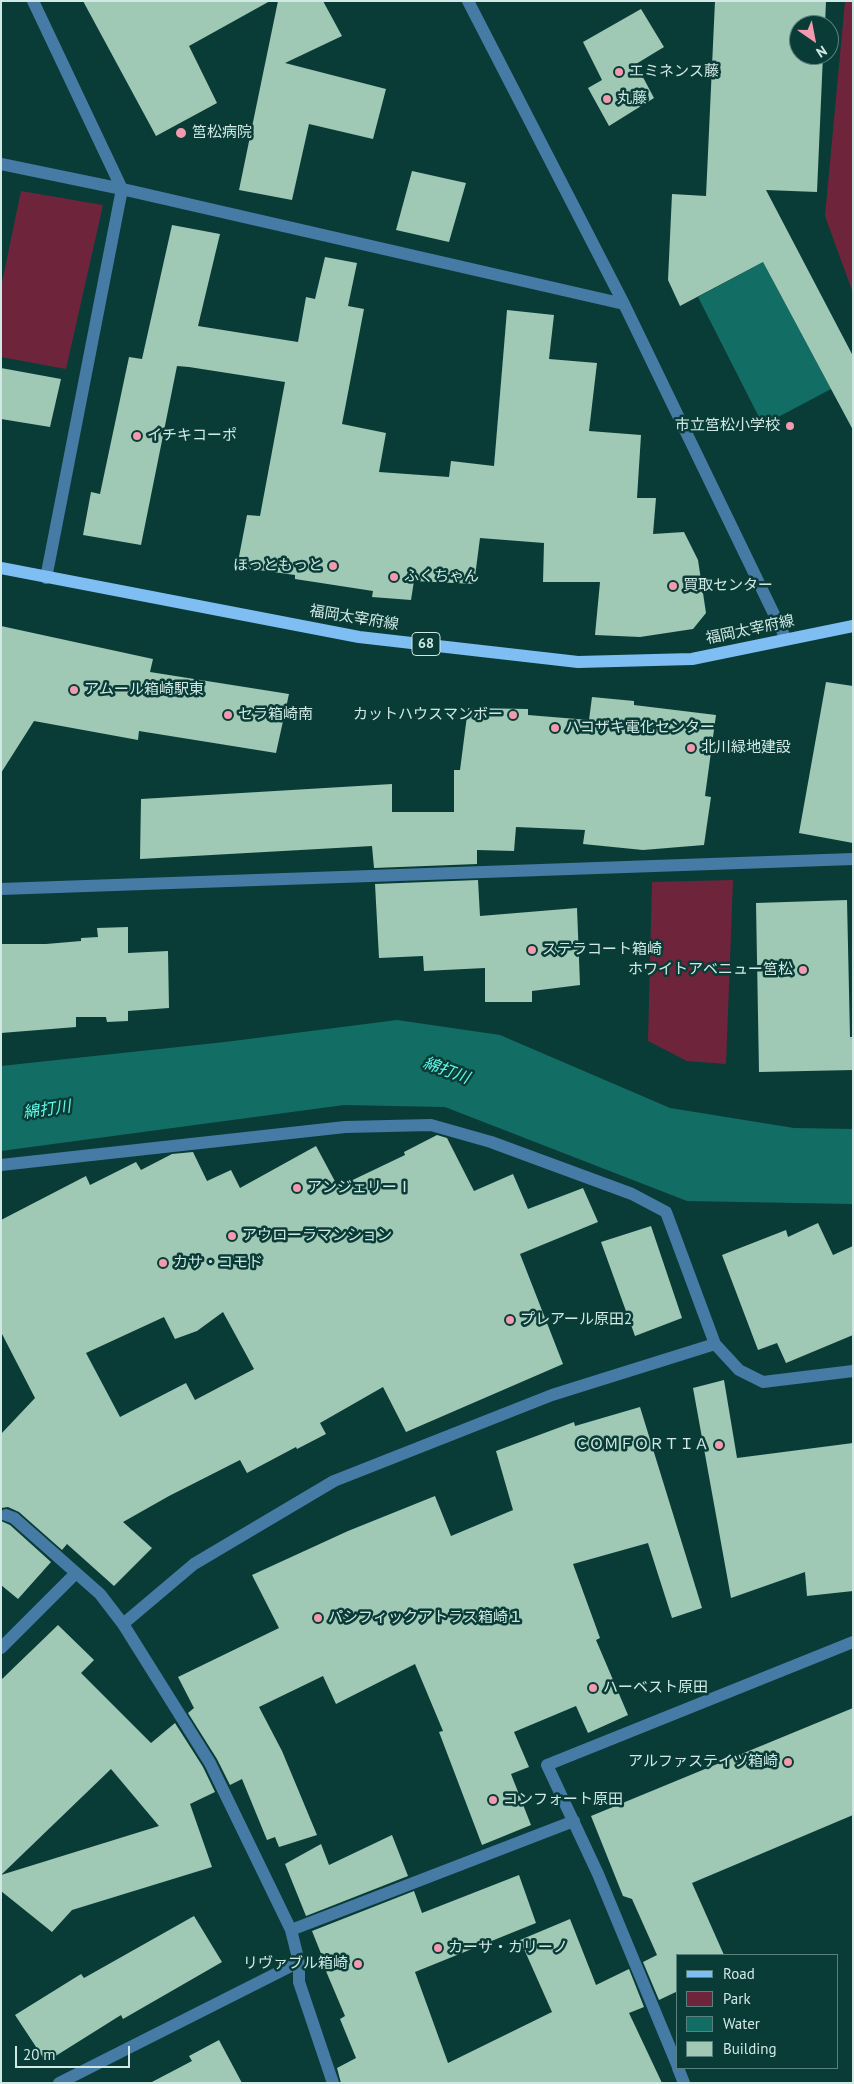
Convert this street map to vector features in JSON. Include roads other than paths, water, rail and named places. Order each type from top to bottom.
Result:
[{"type":"main road","name":"福岡太宰府線","points":[[1,568],[359,637],[578,662],[692,659],[853,626]]},
{"type":"street","points":[[33,1],[122,189],[46,578]]},
{"type":"street","points":[[468,1],[624,304],[786,640]]},
{"type":"street","points":[[1,164],[122,189],[624,304]]},
{"type":"street","points":[[1,889],[853,860]]},
{"type":"street","points":[[1,1165],[345,1126],[431,1126],[491,1142],[632,1194],[666,1212],[715,1344],[739,1370],[762,1382],[853,1371]]},
{"type":"street","points":[[123,1624],[194,1564],[334,1481],[552,1395],[715,1344]]},
{"type":"street","points":[[6,1515],[14,1518],[100,1594],[123,1624],[210,1763],[291,1930],[299,1962],[299,1982],[333,2083]]},
{"type":"street","points":[[1,1648],[76,1573]]},
{"type":"street","points":[[676,2063],[602,1882],[546,1765],[853,1642]]},
{"type":"street","points":[[291,1930],[574,1821]]},
{"type":"street","points":[[59,2083],[299,1962]]},
{"type":"street","points":[[678,2069],[684,2083]]},
{"type":"water","points":[[763,262],[831,389],[763,425],[698,297]]},
{"type":"water","name":"綿打川","points":[[397,1020],[500,1035],[670,1108],[794,1128],[853,1129],[853,1204],[687,1201],[445,1107],[344,1105],[1,1151],[1,1066],[225,1042]]},
{"type":"place","name":"エミネンス藤","points":[[619,72]]},
{"type":"place","name":"丸藤","points":[[607,99]]},
{"type":"place","name":"筥松病院","points":[[181,133]]},
{"type":"place","name":"市立筥松小学校","points":[[790,426]]},
{"type":"place","name":"イチキコーポ","points":[[137,436]]},
{"type":"place","name":"ほっともっと","points":[[333,566]]},
{"type":"place","name":"ふくちゃん","points":[[394,577]]},
{"type":"place","name":"買取センター","points":[[673,586]]},
{"type":"place","name":"アムール箱崎駅東","points":[[74,690]]},
{"type":"place","name":"セラ箱崎南","points":[[228,715]]},
{"type":"place","name":"カットハウスマンボー","points":[[513,715]]},
{"type":"place","name":"ハコザキ電化センター","points":[[555,728]]},
{"type":"place","name":"北川緑地建設","points":[[691,748]]},
{"type":"place","name":"ステラコート箱崎","points":[[532,950]]},
{"type":"place","name":"ホワイトアベニュー筥松","points":[[803,970]]},
{"type":"place","name":"アンジェリーⅠ","points":[[297,1188]]},
{"type":"place","name":"アウローラマンション","points":[[232,1236]]},
{"type":"place","name":"カサ・コモド","points":[[163,1263]]},
{"type":"place","name":"プレアール原田2","points":[[510,1320]]},
{"type":"place","name":"ＣＯＭＦＯＲＴＩＡ","points":[[719,1445]]},
{"type":"place","name":"パシフィックアトラス箱崎１","points":[[318,1618]]},
{"type":"place","name":"ハーベスト原田","points":[[593,1688]]},
{"type":"place","name":"アルファステイツ箱崎","points":[[788,1762]]},
{"type":"place","name":"コンフォート原田","points":[[493,1800]]},
{"type":"place","name":"カーサ・カリーノ","points":[[438,1948]]},
{"type":"place","name":"リヴァブル箱崎","points":[[358,1964]]}]
